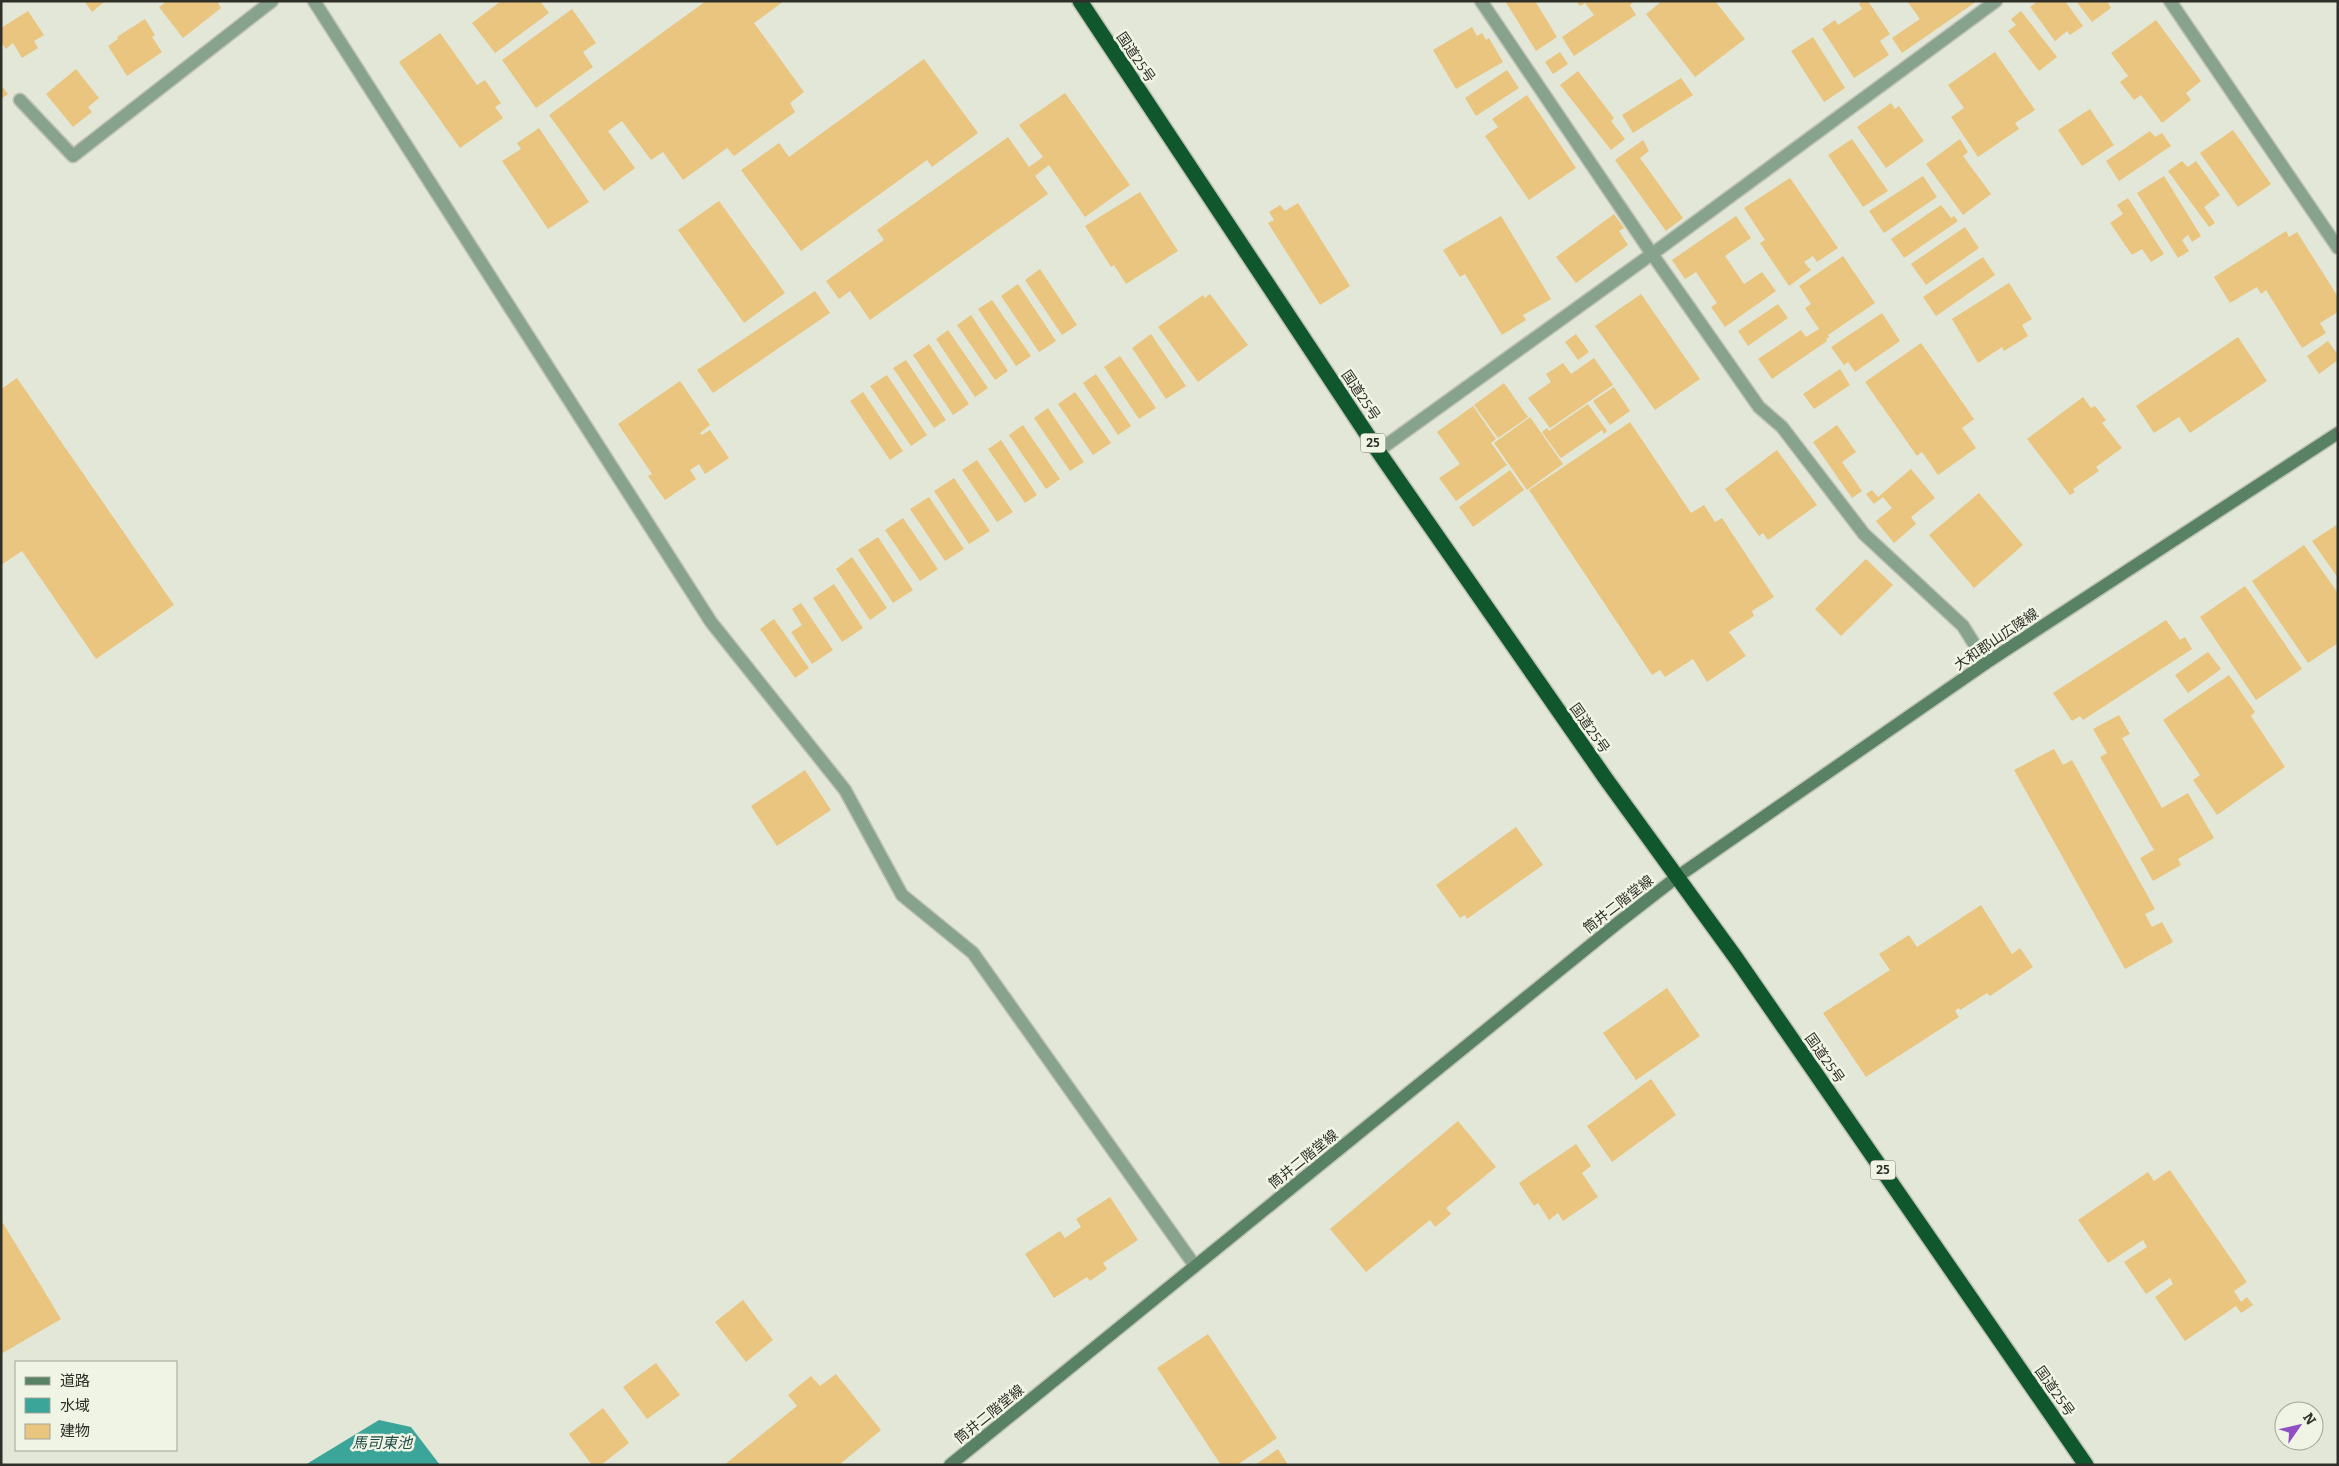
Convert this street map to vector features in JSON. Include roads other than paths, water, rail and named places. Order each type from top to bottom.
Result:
[{"type":"highway","name":"国道25号","points":[[1080,1],[1378,450],[1606,779],[1736,958],[2086,1465]]},
{"type":"main road","name":"大和郡山広陵線","points":[[1677,877],[1986,663],[2338,433]]},
{"type":"main road","name":"筒井二階堂線","points":[[954,1463],[1619,922],[1677,877]]},
{"type":"street","points":[[20,100],[73,156],[272,1]]},
{"type":"street","points":[[314,1],[711,622],[844,790],[902,895],[973,953],[1195,1266]]},
{"type":"street","points":[[1481,1],[1652,254],[1759,407],[1782,427],[1864,534],[1963,626],[1986,663]]},
{"type":"street","points":[[1378,450],[1652,254],[1996,1]]},
{"type":"street","points":[[2170,1],[2338,248]]},
{"type":"water","name":"馬司東池","points":[[379,1420],[411,1427],[440,1465],[305,1465]]}]
